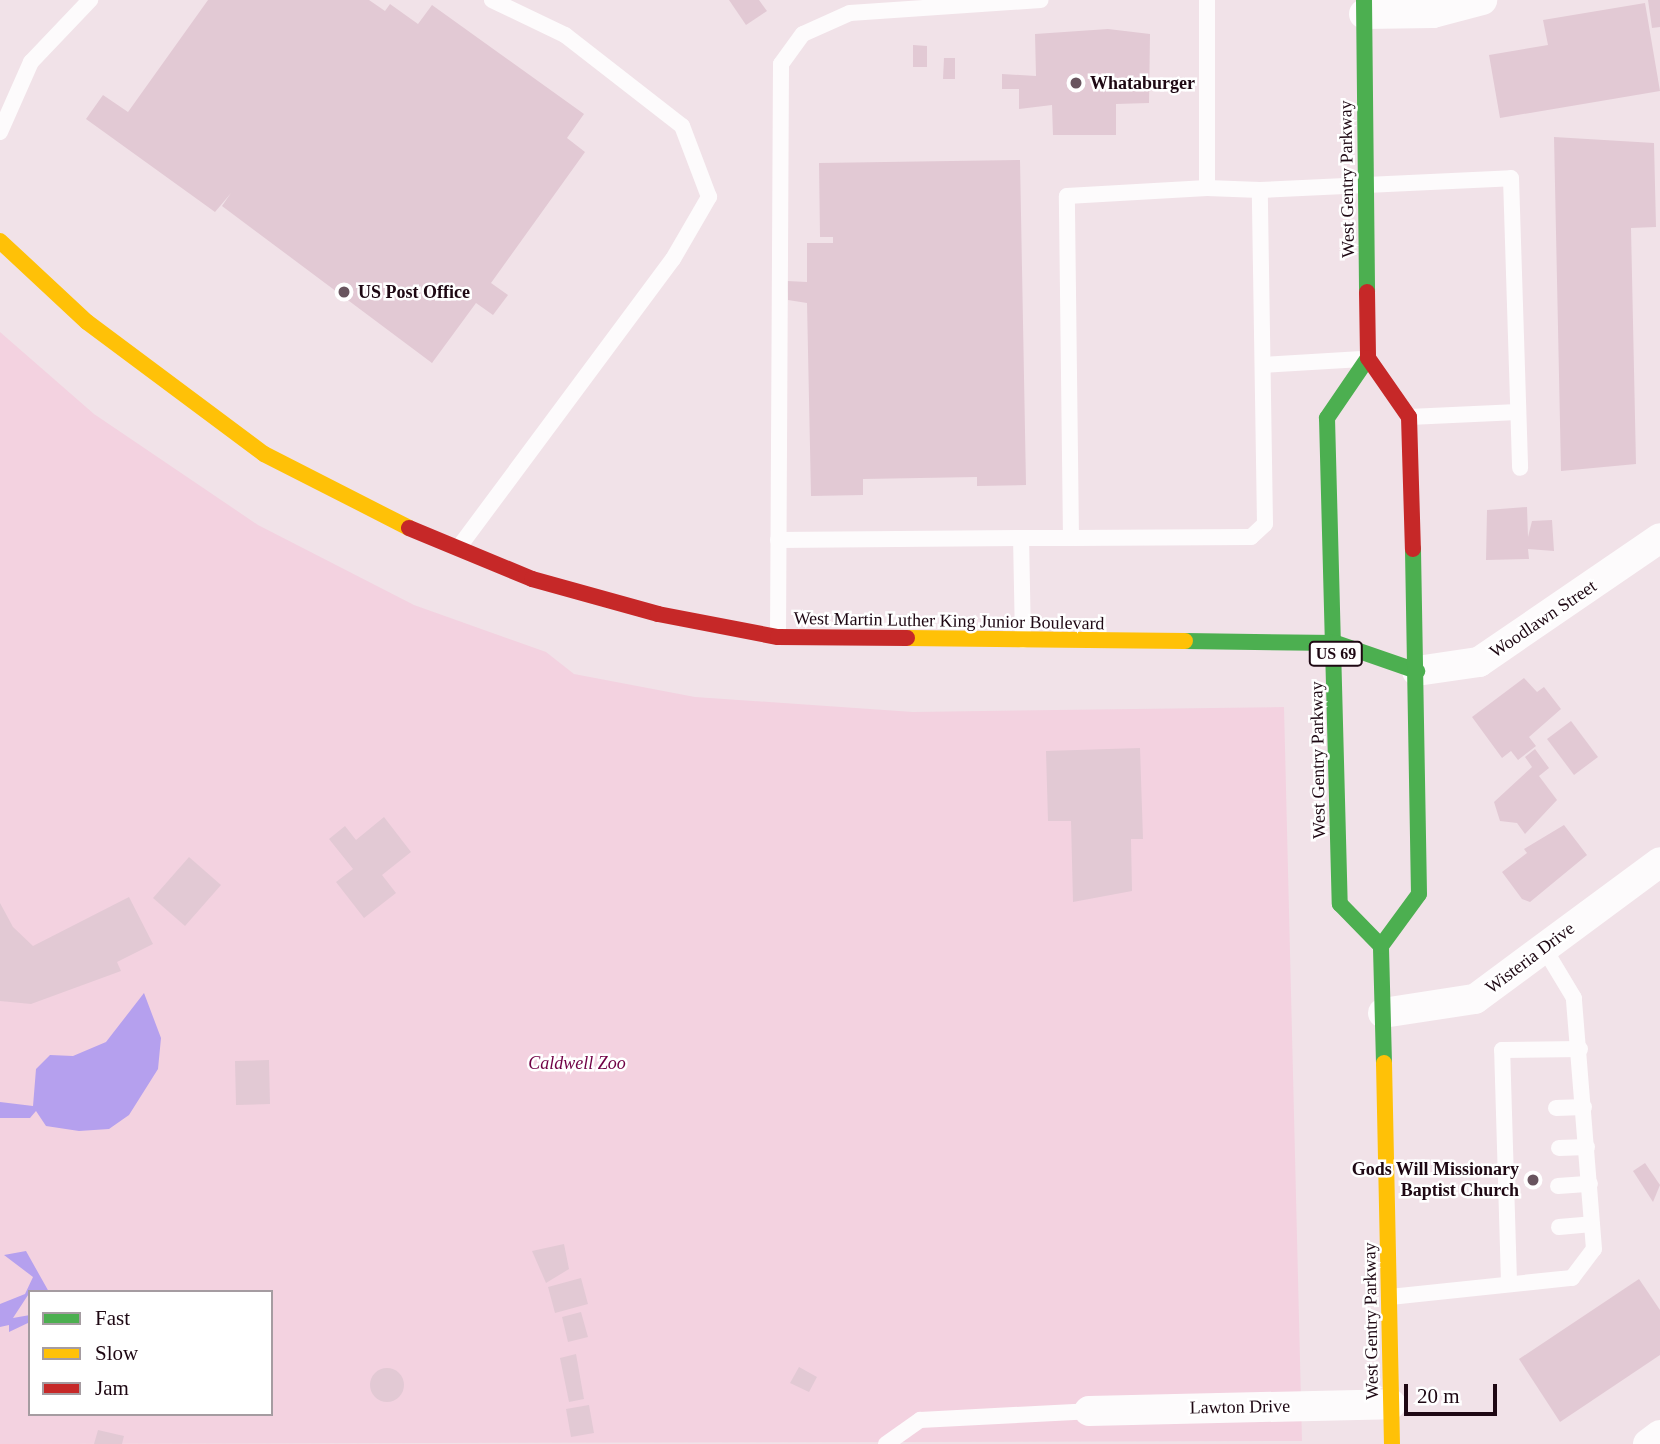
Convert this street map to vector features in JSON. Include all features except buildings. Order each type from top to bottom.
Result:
[{"type":"main road","name":"West Gentry Parkway","points":[[1364,7],[1368,358],[1327,418],[1336,643],[1340,904],[1381,946],[1392,1444]]},
{"type":"main road","name":"West Martin Luther King Junior Boulevard","points":[[0,241],[178,395],[352,505],[455,552],[658,614],[778,637],[1023,642],[1336,643],[1417,671]]},
{"type":"main road","points":[[1368,358],[1409,417],[1417,671],[1419,894],[1381,946]]},
{"type":"street","points":[[1364,7],[1433,13],[1482,0]]},
{"type":"street","name":"Woodlawn Street","points":[[1417,671],[1479,662],[1660,538]]},
{"type":"street","name":"Wisteria Drive","points":[[1383,1013],[1460,1006],[1660,862]]},
{"type":"street","name":"Lawton Drive","points":[[1089,1411],[1391,1404]]},
{"type":"street","points":[[1647,1444],[1660,1436]]},
{"type":"lane","points":[[0,132],[31,62],[90,0]]},
{"type":"lane","points":[[455,552],[673,259],[709,197],[682,126],[565,35],[492,0]]},
{"type":"lane","points":[[778,637],[781,64],[803,34],[850,13],[1041,0]]},
{"type":"lane","points":[[1207,0],[1207,188]]},
{"type":"lane","points":[[1071,538],[1067,195],[1207,188],[1260,190],[1366,182],[1511,178],[1520,468]]},
{"type":"lane","points":[[778,540],[1071,538],[1260,532],[1265,524],[1260,190]]},
{"type":"lane","points":[[1264,365],[1368,358]]},
{"type":"lane","points":[[1409,417],[1518,412]]},
{"type":"lane","points":[[1021,538],[1023,642]]},
{"type":"lane","points":[[1390,1297],[1509,1282],[1572,1278],[1594,1249],[1574,998],[1544,948]]},
{"type":"lane","points":[[1509,1282],[1516,1228],[1506,1189],[1514,1150],[1512,1112],[1502,1050],[1580,1049]]},
{"type":"lane","points":[[1556,1108],[1584,1107]]},
{"type":"lane","points":[[1559,1148],[1587,1147]]},
{"type":"lane","points":[[1558,1186],[1590,1184]]},
{"type":"lane","points":[[1506,1189],[1523,1187]]},
{"type":"lane","points":[[1559,1227],[1592,1224]]},
{"type":"lane","points":[[886,1444],[920,1420],[1089,1411]]},
{"type":"green space","name":"Caldwell Zoo","points":[[0,332],[94,414],[258,525],[414,605],[546,652],[574,674],[695,697],[913,712],[1284,707],[1302,1441],[0,1444]]},
{"type":"shaded area","points":[[144,993],[161,1038],[158,1069],[129,1115],[109,1129],[79,1131],[46,1126],[36,1111],[30,1118],[0,1118],[0,1102],[33,1106],[36,1069],[50,1055],[73,1056],[106,1042]]},
{"type":"shaded area","points":[[26,1251],[48,1290],[28,1290],[28,1295],[13,1318],[28,1315],[28,1323],[9,1332],[9,1325],[0,1327],[0,1304],[25,1294],[33,1277],[4,1255]]},
{"type":"traffic: fast","points":[[1364,0],[1367,292]]},
{"type":"traffic: fast","points":[[1368,358],[1327,418],[1340,904],[1381,946]]},
{"type":"traffic: fast","points":[[1384,1063],[1381,946],[1419,894],[1413,549]]},
{"type":"traffic: fast","points":[[1185,641],[1336,643],[1417,671]]},
{"type":"traffic: slow","points":[[0,241],[87,322],[264,454],[409,528]]},
{"type":"traffic: slow","points":[[907,638],[1185,641]]},
{"type":"traffic: slow","points":[[1384,1063],[1392,1444]]},
{"type":"traffic: jam","points":[[1367,292],[1368,358],[1409,417],[1413,549]]},
{"type":"traffic: jam","points":[[409,528],[532,579],[658,614],[778,637],[907,638]]},
{"type":"place","name":"Whataburger","points":[[1076,83]]},
{"type":"place","name":"US Post Office","points":[[344,292]]},
{"type":"place","name":"Gods Will Missionary Baptist Church","points":[[1533,1180]]}]
